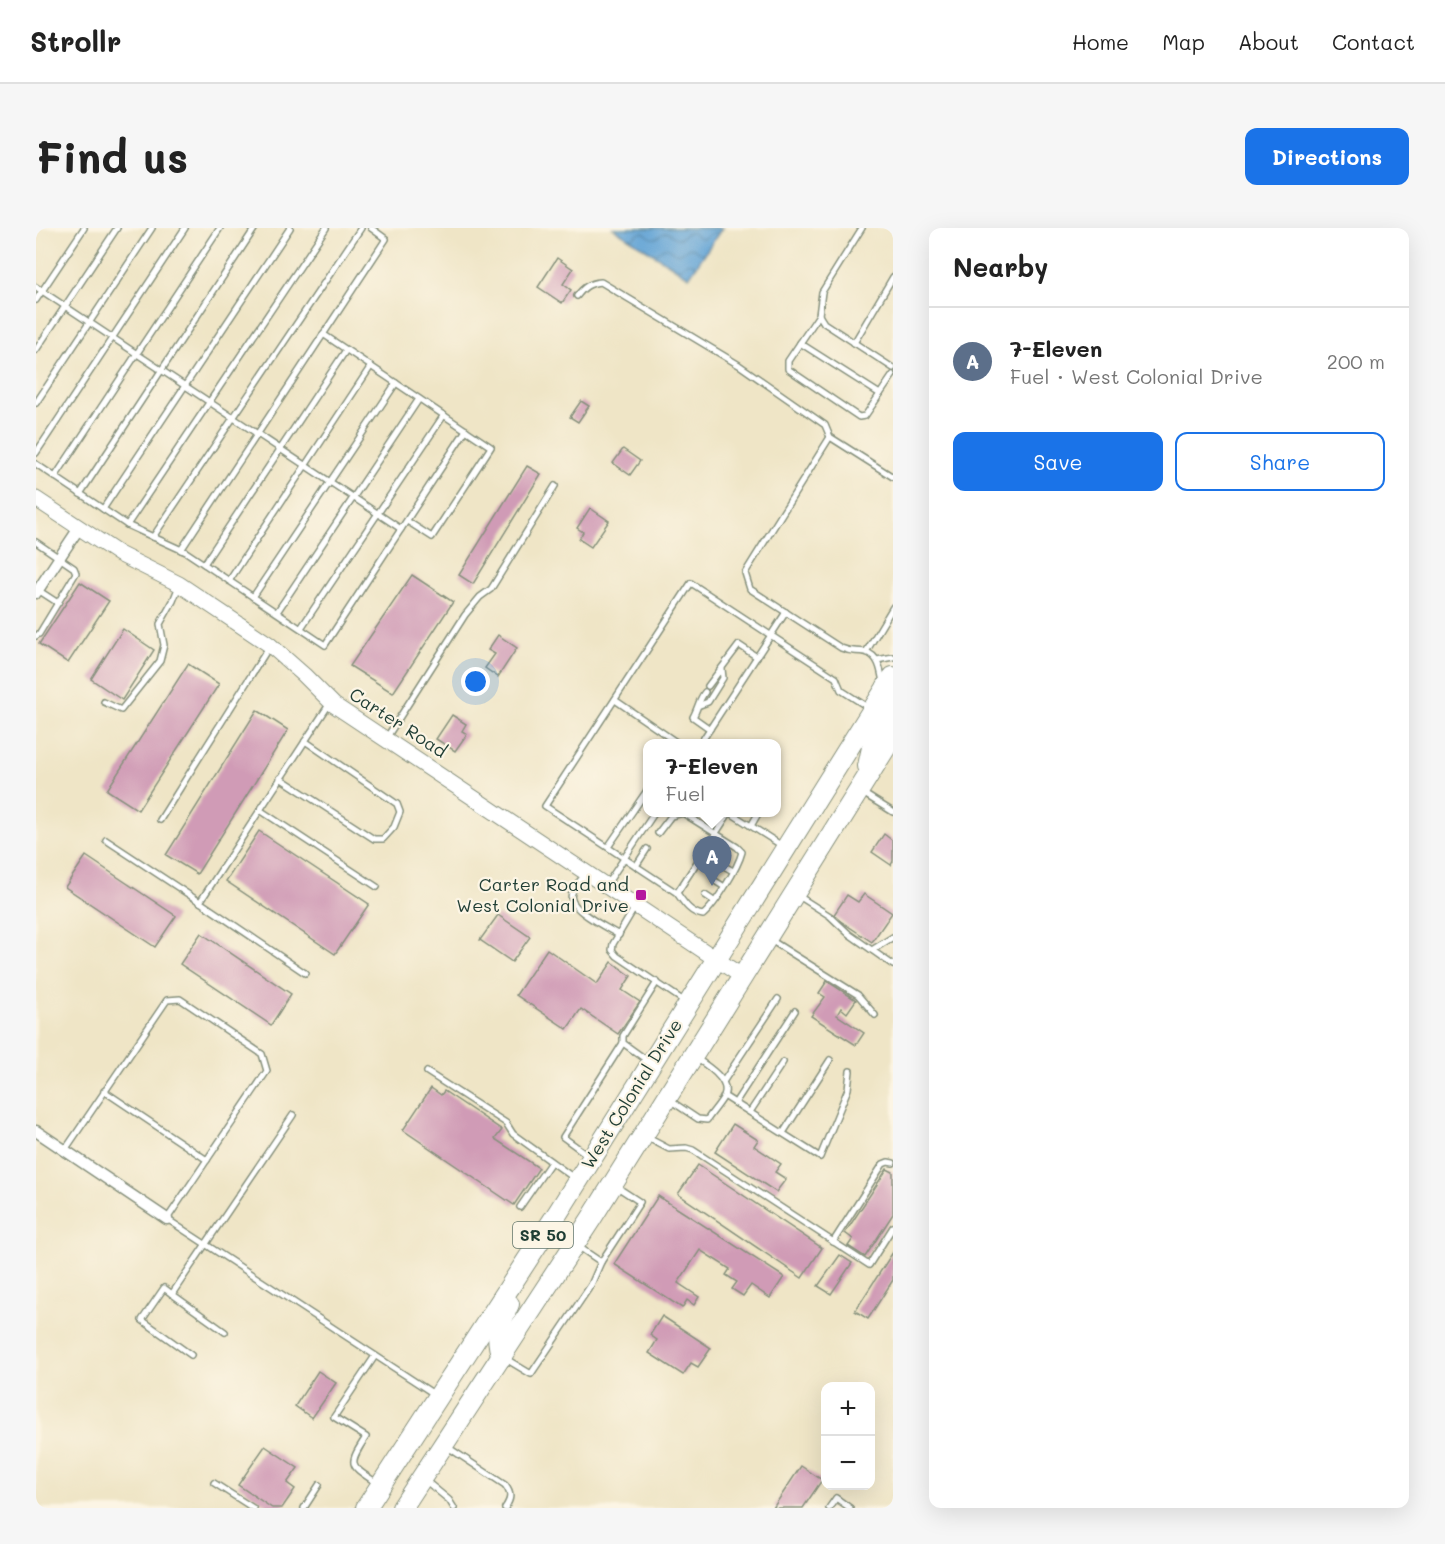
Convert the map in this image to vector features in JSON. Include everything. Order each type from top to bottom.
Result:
[{"type":"highway","name":"West Colonial Drive","points":[[366,1508],[592,1159],[888,685]]},
{"type":"highway","points":[[888,685],[889,718],[893,726]]},
{"type":"highway","points":[[860,791],[874,745],[876,729],[872,710]]},
{"type":"highway","name":"West Colonial Drive","points":[[402,1508],[644,1136],[893,736]]},
{"type":"highway","points":[[502,1357],[497,1344],[497,1331],[531,1252]]},
{"type":"highway","points":[[422,1478],[446,1417],[445,1407],[439,1396]]},
{"type":"street","name":"Carter Road","points":[[36,499],[119,554],[179,584],[270,645],[331,701],[743,977]]},
{"type":"street","points":[[37,591],[79,528]]},
{"type":"street","points":[[36,1131],[167,1219]]},
{"type":"lane","points":[[36,300],[84,228]]},
{"type":"lane","points":[[36,350],[117,228]]},
{"type":"lane","points":[[36,403],[152,228]]},
{"type":"lane","points":[[36,453],[185,228]]},
{"type":"lane","points":[[55,477],[220,228]]},
{"type":"lane","points":[[80,494],[255,228]]},
{"type":"lane","points":[[104,509],[291,228]]},
{"type":"lane","points":[[127,525],[326,228]]},
{"type":"lane","points":[[153,537],[361,228]]},
{"type":"lane","points":[[181,550],[386,239],[371,228]]},
{"type":"lane","points":[[862,228],[822,292],[819,315],[788,361],[789,369],[859,417],[866,416],[893,375]]},
{"type":"lane","points":[[854,343],[893,278]]},
{"type":"lane","points":[[577,296],[590,283],[601,282],[739,365],[825,425],[830,437],[893,477]]},
{"type":"lane","points":[[36,287],[402,529]]},
{"type":"lane","points":[[819,315],[824,323],[893,368]]},
{"type":"lane","points":[[323,334],[491,447],[432,537],[407,521]]},
{"type":"lane","points":[[800,343],[880,394]]},
{"type":"lane","points":[[204,564],[346,350]]},
{"type":"lane","points":[[229,581],[371,366]]},
{"type":"lane","points":[[253,597],[396,383]]},
{"type":"lane","points":[[277,612],[419,399]]},
{"type":"lane","points":[[301,628],[444,415]]},
{"type":"lane","points":[[36,464],[127,525],[181,550],[204,564],[325,645],[466,430]]},
{"type":"lane","points":[[830,437],[745,573],[750,590],[841,648],[852,652],[866,652],[877,660],[888,685]]},
{"type":"lane","points":[[386,739],[465,615],[491,588],[555,486]]},
{"type":"lane","points":[[36,636],[76,573],[74,568],[37,545]]},
{"type":"lane","points":[[690,817],[742,852],[714,902],[703,915],[684,904],[677,893],[545,806],[691,583],[837,678],[841,690],[872,710]]},
{"type":"lane","points":[[104,702],[121,710],[160,661],[164,645],[160,624],[174,600],[179,584]]},
{"type":"lane","points":[[37,591],[58,603]]},
{"type":"lane","points":[[866,652],[893,607]]},
{"type":"lane","points":[[703,739],[786,612]]},
{"type":"lane","points":[[160,820],[270,645]]},
{"type":"lane","points":[[708,686],[739,645],[757,657]]},
{"type":"lane","points":[[877,660],[893,657]]},
{"type":"lane","points":[[700,705],[708,702],[723,678],[722,669]]},
{"type":"lane","points":[[705,692],[693,717],[710,729]]},
{"type":"lane","points":[[615,700],[672,739]]},
{"type":"lane","points":[[200,902],[331,701]]},
{"type":"lane","points":[[280,778],[374,839],[383,839],[394,827],[400,812],[398,804],[305,741]]},
{"type":"lane","points":[[860,791],[893,812]]},
{"type":"lane","points":[[608,847],[643,796]]},
{"type":"lane","points":[[260,810],[377,887]]},
{"type":"lane","points":[[607,886],[652,817]]},
{"type":"lane","points":[[658,833],[670,817]]},
{"type":"lane","points":[[677,893],[726,817]]},
{"type":"lane","points":[[736,817],[786,848]]},
{"type":"lane","points":[[751,826],[757,817]]},
{"type":"lane","points":[[106,840],[305,973]]},
{"type":"lane","points":[[636,866],[647,849]]},
{"type":"lane","points":[[703,852],[711,857]]},
{"type":"lane","points":[[724,866],[733,871]]},
{"type":"lane","points":[[694,867],[701,872]]},
{"type":"lane","points":[[586,872],[571,894],[571,900],[575,907],[584,914],[618,935]]},
{"type":"lane","points":[[715,881],[723,886]]},
{"type":"lane","points":[[684,882],[691,886]]},
{"type":"lane","points":[[796,894],[830,916],[849,934],[893,965]]},
{"type":"lane","points":[[705,895],[714,902]]},
{"type":"lane","points":[[636,906],[613,944],[612,950],[617,956],[689,1004]]},
{"type":"lane","points":[[872,951],[893,937]]},
{"type":"lane","points":[[768,938],[858,995],[875,1015]]},
{"type":"lane","points":[[592,1159],[563,1137],[623,1043],[626,1029],[657,982]]},
{"type":"lane","points":[[65,1150],[167,1000],[180,999],[262,1054],[267,1071],[167,1219],[439,1396]]},
{"type":"lane","points":[[723,1082],[778,999]]},
{"type":"lane","points":[[735,1103],[795,1011]]},
{"type":"lane","points":[[623,1043],[652,1064]]},
{"type":"lane","points":[[667,1098],[699,1119],[707,1120],[724,1096],[723,1082],[715,1072],[693,1057]]},
{"type":"lane","points":[[783,1133],[830,1060]]},
{"type":"lane","points":[[750,1112],[783,1062]]},
{"type":"lane","points":[[724,1096],[820,1157],[848,1089],[850,1071]]},
{"type":"lane","points":[[427,1072],[506,1123],[513,1134],[578,1181]]},
{"type":"lane","points":[[104,1091],[207,1161]]},
{"type":"lane","points":[[172,1294],[292,1115]]},
{"type":"lane","points":[[644,1136],[669,1149],[693,1150],[869,1265],[893,1227]]},
{"type":"lane","points":[[520,1207],[551,1162]]},
{"type":"lane","points":[[834,1242],[883,1164],[893,1163]]},
{"type":"lane","points":[[502,1357],[531,1374],[591,1285],[601,1262],[640,1202],[613,1184]]},
{"type":"lane","points":[[575,1244],[601,1262]]},
{"type":"lane","points":[[191,1355],[141,1320],[164,1288],[225,1332]]},
{"type":"lane","points":[[375,1356],[334,1417],[366,1437],[354,1456],[353,1462],[356,1469],[380,1486]]},
{"type":"lane","points":[[444,1445],[505,1485],[510,1492],[510,1500],[505,1508]]},
{"type":"lane","points":[[422,1478],[449,1500],[454,1508]]},
{"type":"lane","points":[[214,1483],[253,1508]]},
{"type":"lane","points":[[304,1508],[319,1485]]},
{"type":"lane","points":[[829,1508],[836,1498],[850,1508]]},
{"type":"water","points":[[613,228],[722,228],[689,277]]},
{"type":"building","points":[[557,258],[573,269],[563,284],[571,290],[562,303],[538,287]]},
{"type":"building","points":[[581,401],[589,406],[578,422],[570,417]]},
{"type":"building","points":[[623,449],[640,461],[630,475],[613,463]]},
{"type":"building","points":[[527,466],[541,474],[473,584],[459,575]]},
{"type":"building","points":[[590,508],[609,521],[591,547],[579,539],[583,532],[577,528]]},
{"type":"building","points":[[412,575],[453,602],[393,693],[350,666]]},
{"type":"building","points":[[80,582],[109,601],[68,663],[39,644]]},
{"type":"building","points":[[123,629],[154,650],[122,700],[91,679]]},
{"type":"building","points":[[498,635],[517,648],[498,677],[485,668],[495,654],[488,650]]},
{"type":"building","points":[[188,664],[219,684],[138,810],[107,790]]},
{"type":"building","points":[[257,710],[288,730],[197,874],[166,855]]},
{"type":"building","points":[[452,715],[466,724],[462,731],[467,734],[455,751],[436,739]]},
{"type":"building","points":[[259,831],[369,904],[335,954],[226,881]]},
{"type":"building","points":[[884,834],[893,841],[891,865],[872,852]]},
{"type":"building","points":[[86,856],[176,916],[155,947],[65,887]]},
{"type":"building","points":[[864,894],[892,913],[872,942],[833,916],[847,895],[858,902]]},
{"type":"building","points":[[498,915],[530,937],[512,962],[480,940]]},
{"type":"building","points":[[201,933],[291,994],[271,1025],[180,964]]},
{"type":"building","points":[[547,949],[597,984],[612,962],[631,976],[622,990],[640,1002],[618,1034],[581,1009],[567,1029],[516,995]]},
{"type":"building","points":[[827,981],[856,1000],[847,1013],[841,1008],[837,1015],[864,1033],[856,1045],[811,1016],[825,997],[819,993]]},
{"type":"building","points":[[431,1088],[441,1095],[444,1091],[502,1130],[495,1139],[539,1168],[514,1205],[403,1130]]},
{"type":"building","points":[[733,1124],[758,1140],[754,1146],[781,1164],[775,1172],[786,1179],[776,1192],[715,1152]]},
{"type":"building","points":[[698,1165],[822,1248],[802,1278],[678,1194]]},
{"type":"building","points":[[887,1169],[893,1172],[893,1214],[865,1257],[848,1246],[853,1239],[845,1233]]},
{"type":"building","points":[[658,1196],[784,1277],[770,1298],[751,1285],[743,1296],[732,1289],[737,1282],[726,1275],[730,1269],[700,1250],[678,1283],[699,1297],[694,1305],[687,1300],[682,1308],[614,1264]]},
{"type":"building","points":[[893,1252],[893,1280],[868,1319],[855,1311]]},
{"type":"building","points":[[840,1255],[852,1263],[831,1294],[818,1286]]},
{"type":"building","points":[[662,1316],[711,1348],[698,1367],[691,1363],[683,1375],[649,1353],[657,1340],[650,1335]]},
{"type":"building","points":[[318,1371],[336,1383],[312,1418],[295,1406]]},
{"type":"building","points":[[265,1446],[298,1468],[287,1483],[295,1489],[282,1508],[272,1508],[238,1485]]},
{"type":"building","points":[[801,1466],[821,1479],[803,1508],[773,1508]]},
{"type":"place","name":"7-Eleven","points":[[712,886]]},
{"type":"place","name":"Carter Road and West Colonial Drive","points":[[641,895]]}]
